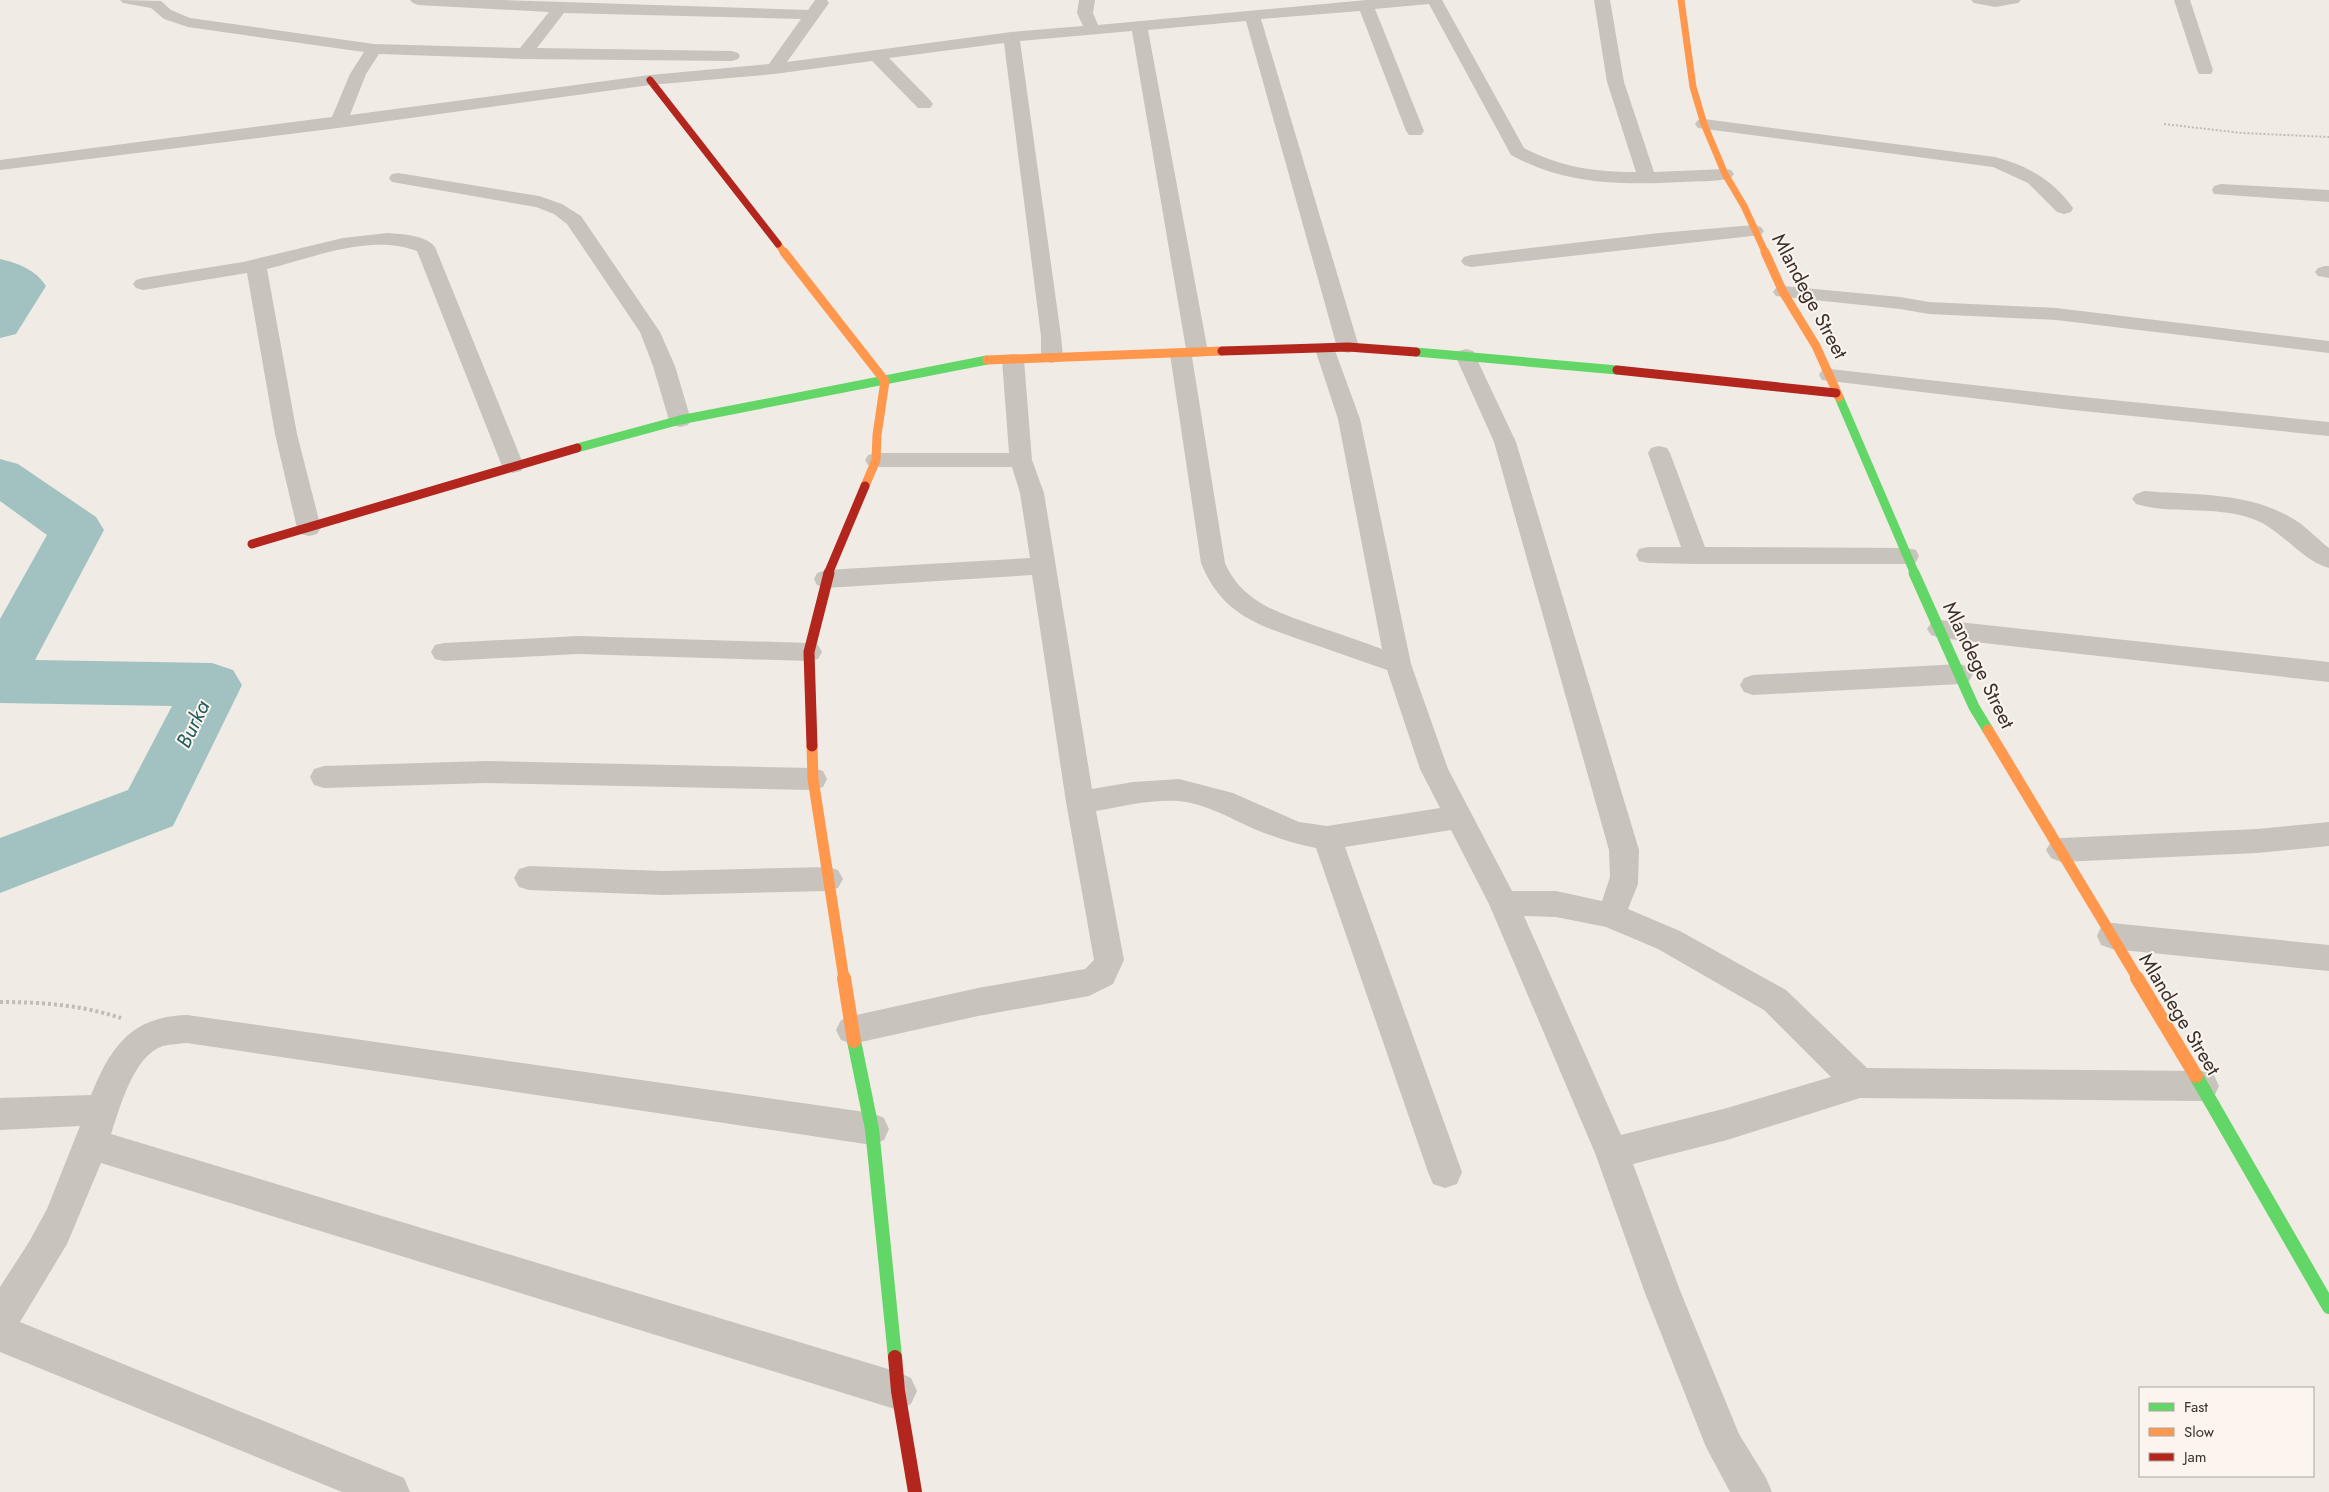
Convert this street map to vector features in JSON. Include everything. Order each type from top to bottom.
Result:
[{"type":"street","points":[[128,0],[158,2],[159,10],[188,22],[374,49],[700,57],[786,55]]},
{"type":"street","points":[[418,0],[560,8],[813,14]]},
{"type":"street","points":[[774,69],[786,55],[823,0]]},
{"type":"street","points":[[1087,0],[1085,13],[1092,29]]},
{"type":"street","points":[[0,165],[83,156],[650,80],[774,69],[1011,37],[1428,0]]},
{"type":"street","points":[[1434,0],[1517,151],[1532,161],[1570,174],[1595,176],[1725,174]]},
{"type":"street","points":[[1602,0],[1609,49],[1618,89],[1646,176]]},
{"type":"street","name":"Mlandege Street","points":[[1681,0],[1693,87],[1704,124],[1725,174],[1744,206],[1784,292],[1816,346],[1974,706],[2202,1086],[2329,1307]]},
{"type":"street","points":[[1979,0],[1995,2],[2013,0]]},
{"type":"street","points":[[2182,0],[2205,70]]},
{"type":"street","points":[[1366,5],[1415,131]]},
{"type":"street","points":[[524,54],[560,8]]},
{"type":"street","points":[[1252,15],[1337,348],[1349,419],[1398,664],[1434,769],[1503,903],[1612,1153],[1663,1293],[1722,1438],[1752,1492]]},
{"type":"street","points":[[1139,25],[1189,353],[1213,563],[1218,578],[1229,593],[1244,606],[1263,617],[1398,664]]},
{"type":"street","points":[[1011,37],[1051,336],[1052,356]]},
{"type":"street","points":[[338,122],[358,74],[374,49]]},
{"type":"street","points":[[875,54],[924,104]]},
{"type":"street","points":[[650,80],[885,381],[877,435],[876,460],[826,579],[809,652],[812,779],[852,1030],[872,1129],[898,1391],[915,1492]]},
{"type":"street","points":[[1704,124],[1995,162],[2031,175],[2044,185],[2064,208]]},
{"type":"street","points":[[398,178],[539,202],[570,215],[578,224],[650,332],[664,366],[680,420]]},
{"type":"street","points":[[2221,190],[2329,196]]},
{"type":"street","points":[[1471,261],[1659,239],[1754,231]]},
{"type":"street","points":[[144,284],[256,265],[376,239],[405,239],[425,248],[513,466]]},
{"type":"street","points":[[256,265],[286,434],[309,528]]},
{"type":"street","points":[[1784,292],[1873,300],[1929,308],[2056,314],[2329,348]]},
{"type":"street","points":[[252,544],[513,466],[680,420],[980,361],[1052,356],[1337,348],[1466,355],[2063,402],[2329,429]]},
{"type":"street","points":[[1466,355],[1505,442],[1624,850],[1626,870],[1623,890],[1610,914]]},
{"type":"street","points":[[852,1030],[978,1002],[1089,982],[1106,972],[1109,960],[1080,802],[1032,493],[1021,460],[1013,360]]},
{"type":"street","points":[[1659,453],[1696,556]]},
{"type":"street","points":[[876,460],[1021,460]]},
{"type":"street","points":[[2144,499],[2228,506],[2256,511],[2289,527],[2329,560]]},
{"type":"street","points":[[1648,555],[1907,556]]},
{"type":"street","points":[[826,579],[1043,566]]},
{"type":"street","points":[[1940,629],[2329,672]]},
{"type":"street","points":[[444,652],[578,645],[809,652]]},
{"type":"street","points":[[1753,685],[1960,674]]},
{"type":"street","points":[[324,776],[486,772],[812,779]]},
{"type":"street","points":[[1080,802],[1133,794],[1179,790],[1223,801],[1265,821],[1298,833],[1327,838],[1458,817]]},
{"type":"street","points":[[2061,850],[2257,841],[2329,834]]},
{"type":"street","points":[[1327,838],[1445,1172]]},
{"type":"street","points":[[529,878],[663,882],[828,879]]},
{"type":"street","points":[[1503,903],[1556,904],[1610,914],[1669,940],[1775,1000],[1860,1083]]},
{"type":"street","points":[[2112,936],[2329,958]]},
{"type":"street","points":[[0,1320],[54,1232],[91,1144],[102,1110],[124,1061],[137,1046],[157,1032],[195,1029],[872,1129]]},
{"type":"street","points":[[1612,1153],[1727,1124],[1860,1083],[2202,1086]]},
{"type":"street","points":[[0,1114],[102,1110]]},
{"type":"street","points":[[91,1144],[898,1391]]},
{"type":"street","points":[[0,1333],[390,1492]]},
{"type":"path","points":[[2164,124],[2293,137],[2329,137]]},
{"type":"path","points":[[0,1002],[35,1001],[94,1008],[157,1032]]},
{"type":"waterway","name":"Burka","points":[[0,272],[24,286],[0,324]]},
{"type":"waterway","name":"Burka","points":[[0,476],[77,530],[0,671]]},
{"type":"waterway","name":"Burka","points":[[0,681],[212,685],[151,808],[0,866]]},
{"type":"traffic: fast","points":[[1416,352],[1617,370]]},
{"type":"traffic: fast","points":[[577,448],[680,420],[987,360]]},
{"type":"traffic: fast","points":[[1839,397],[1887,512],[1974,707],[1988,730]]},
{"type":"traffic: fast","points":[[854,1041],[872,1129],[895,1357]]},
{"type":"traffic: fast","points":[[2196,1076],[2329,1307]]},
{"type":"traffic: slow","points":[[1681,0],[1693,87],[1704,124],[1725,174],[1744,206],[1783,292],[1816,346],[1839,397]]},
{"type":"traffic: slow","points":[[778,244],[885,381],[877,435],[876,460],[865,486]]},
{"type":"traffic: slow","points":[[987,360],[1222,351]]},
{"type":"traffic: slow","points":[[1988,730],[2196,1076]]},
{"type":"traffic: slow","points":[[812,746],[813,779],[854,1041]]},
{"type":"traffic: jam","points":[[650,80],[778,244]]},
{"type":"traffic: jam","points":[[1222,351],[1348,347],[1416,352]]},
{"type":"traffic: jam","points":[[1617,370],[1836,393]]},
{"type":"traffic: jam","points":[[252,544],[577,448]]},
{"type":"traffic: jam","points":[[812,746],[809,652],[826,579],[865,486]]},
{"type":"traffic: jam","points":[[895,1357],[898,1391],[915,1492]]}]
